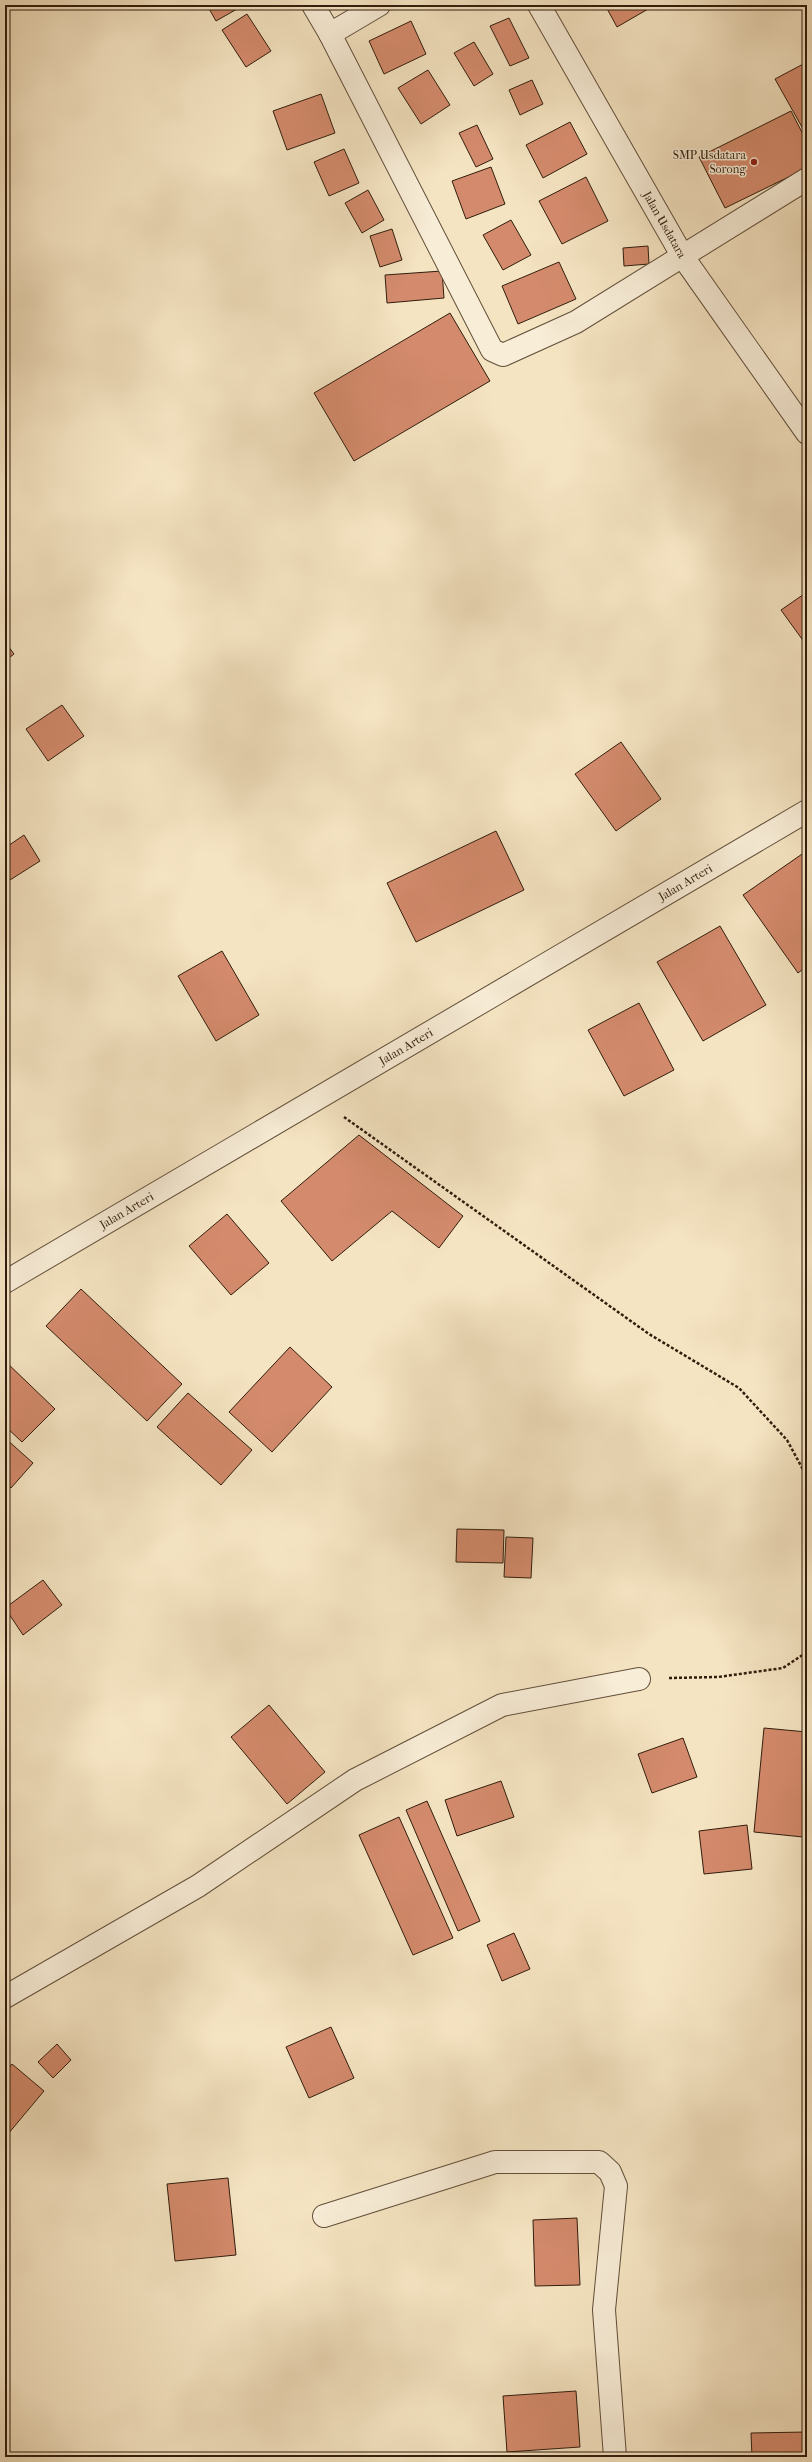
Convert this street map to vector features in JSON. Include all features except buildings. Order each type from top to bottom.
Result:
[{"type":"street","points":[[313,5],[330,34],[492,350],[503,355],[576,322],[807,179]]},
{"type":"street","points":[[330,34],[379,5]]},
{"type":"street","name":"Jalan Usdatara","points":[[540,5],[683,257],[807,433]]},
{"type":"street","name":"Jalan Arteri","points":[[5,1282],[317,1097],[807,811]]},
{"type":"street","points":[[5,1997],[198,1886],[355,1780],[502,1705],[639,1679]]},
{"type":"street","points":[[324,2216],[494,2162],[599,2162],[610,2172],[616,2186],[604,2310],[615,2457]]},
{"type":"path","points":[[317,1097],[649,1334],[739,1388],[787,1440],[807,1477]]},
{"type":"path","points":[[639,1679],[718,1677],[783,1668],[807,1652]]},
{"type":"place","name":"SMP Usdatara Sorong","points":[[754,162]]}]
